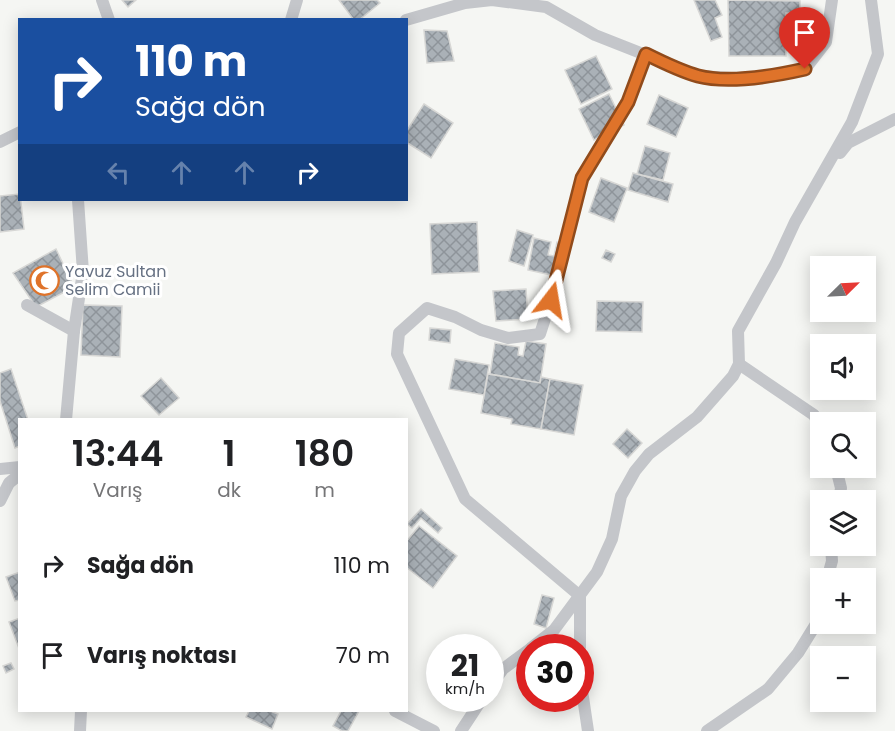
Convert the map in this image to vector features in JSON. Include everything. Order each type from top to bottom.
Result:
[{"type":"street","points":[[102,0],[108,18]]},
{"type":"street","points":[[292,18],[297,0]]},
{"type":"street","points":[[408,19],[474,2],[492,0],[533,3],[546,7],[595,35],[699,76],[771,77],[805,69],[826,42],[832,0]]},
{"type":"street","points":[[550,634],[597,572],[612,539],[621,496],[635,471],[650,454],[697,417],[734,376],[740,364],[738,332],[852,123],[878,54],[871,0]]},
{"type":"street","points":[[580,634],[580,596],[465,499],[397,354],[399,333],[427,308],[455,317],[481,330],[508,338],[540,334],[582,178],[628,102],[646,54]]},
{"type":"street","points":[[822,175],[848,143],[895,119]]},
{"type":"street","points":[[0,142],[18,133]]},
{"type":"street","points":[[66,418],[74,331],[83,272],[78,201]]},
{"type":"street","points":[[27,305],[74,331]]},
{"type":"street","points":[[740,364],[811,412]]},
{"type":"street","points":[[0,469],[18,467]]},
{"type":"street","points":[[0,501],[9,483],[18,476]]},
{"type":"street","points":[[707,731],[768,689],[798,653],[810,634]]},
{"type":"street","points":[[80,731],[81,712]]},
{"type":"street","points":[[397,712],[434,731]]},
{"type":"street","points":[[461,731],[473,712]]},
{"type":"street","points":[[585,712],[588,731]]},
{"type":"building","points":[[122,0],[136,0],[128,7]]},
{"type":"building","points":[[339,0],[377,0],[380,3],[361,18],[352,18]]},
{"type":"building","points":[[694,0],[715,0],[722,15],[715,18],[722,37],[711,41]]},
{"type":"building","points":[[728,0],[800,1],[800,13],[786,13],[786,56],[729,56]]},
{"type":"building","points":[[424,30],[447,31],[454,61],[427,63]]},
{"type":"building","points":[[596,56],[612,89],[581,104],[565,70]]},
{"type":"building","points":[[609,94],[624,125],[594,140],[579,109]]},
{"type":"building","points":[[659,95],[688,108],[676,137],[647,124]]},
{"type":"building","points":[[424,104],[453,123],[431,158],[408,143],[408,129]]},
{"type":"building","points":[[645,146],[670,153],[663,180],[637,174]]},
{"type":"building","points":[[633,173],[673,184],[668,202],[628,190]]},
{"type":"building","points":[[601,178],[627,188],[614,222],[589,212]]},
{"type":"building","points":[[18,194],[24,229],[0,232],[0,196]]},
{"type":"building","points":[[477,222],[479,272],[432,274],[430,224]]},
{"type":"building","points":[[517,230],[533,235],[524,266],[509,261]]},
{"type":"building","points":[[534,238],[551,242],[548,255],[554,256],[557,242],[563,243],[556,276],[528,270]]},
{"type":"building","name":"Yavuz Sultan Selim Camii","points":[[56,249],[74,287],[36,307],[13,273]]},
{"type":"building","points":[[606,250],[615,254],[611,262],[602,258]]},
{"type":"building","points":[[526,289],[528,319],[496,321],[493,291]]},
{"type":"building","points":[[597,301],[643,302],[642,332],[596,331]]},
{"type":"building","points":[[83,305],[122,306],[120,357],[81,355]]},
{"type":"building","points":[[430,328],[451,330],[450,343],[429,340]]},
{"type":"building","points":[[526,341],[546,344],[540,383],[490,374],[495,343],[519,347],[518,355],[523,356]]},
{"type":"building","points":[[455,359],[489,365],[484,395],[449,389]]},
{"type":"building","points":[[11,369],[27,418],[18,418],[18,447],[15,448],[0,401],[0,373]]},
{"type":"building","points":[[488,374],[540,383],[541,377],[550,379],[541,429],[511,424],[512,419],[481,413]]},
{"type":"building","points":[[161,378],[179,398],[159,415],[141,396]]},
{"type":"building","points":[[550,379],[583,385],[574,435],[541,429]]},
{"type":"building","points":[[627,429],[642,443],[628,458],[613,444]]},
{"type":"building","points":[[421,509],[442,528],[438,533],[421,518],[412,528],[408,523]]},
{"type":"building","points":[[419,526],[457,556],[433,588],[408,569],[408,540]]},
{"type":"building","points":[[18,573],[18,600],[15,601],[6,577]]},
{"type":"building","points":[[542,595],[554,598],[546,628],[534,624]]},
{"type":"building","points":[[18,619],[18,646],[9,622]]},
{"type":"building","points":[[11,663],[14,669],[6,673],[3,666]]},
{"type":"building","points":[[248,712],[278,714],[272,729],[246,717]]},
{"type":"building","points":[[340,712],[358,712],[348,731],[342,731],[333,726]]},
{"type":"place","name":"Yavuz Sultan Selim Camii","points":[[44,280]]},
{"type":"route","points":[[551,300],[582,178],[628,102],[646,54],[667,65],[699,76],[771,77],[805,69]]}]
